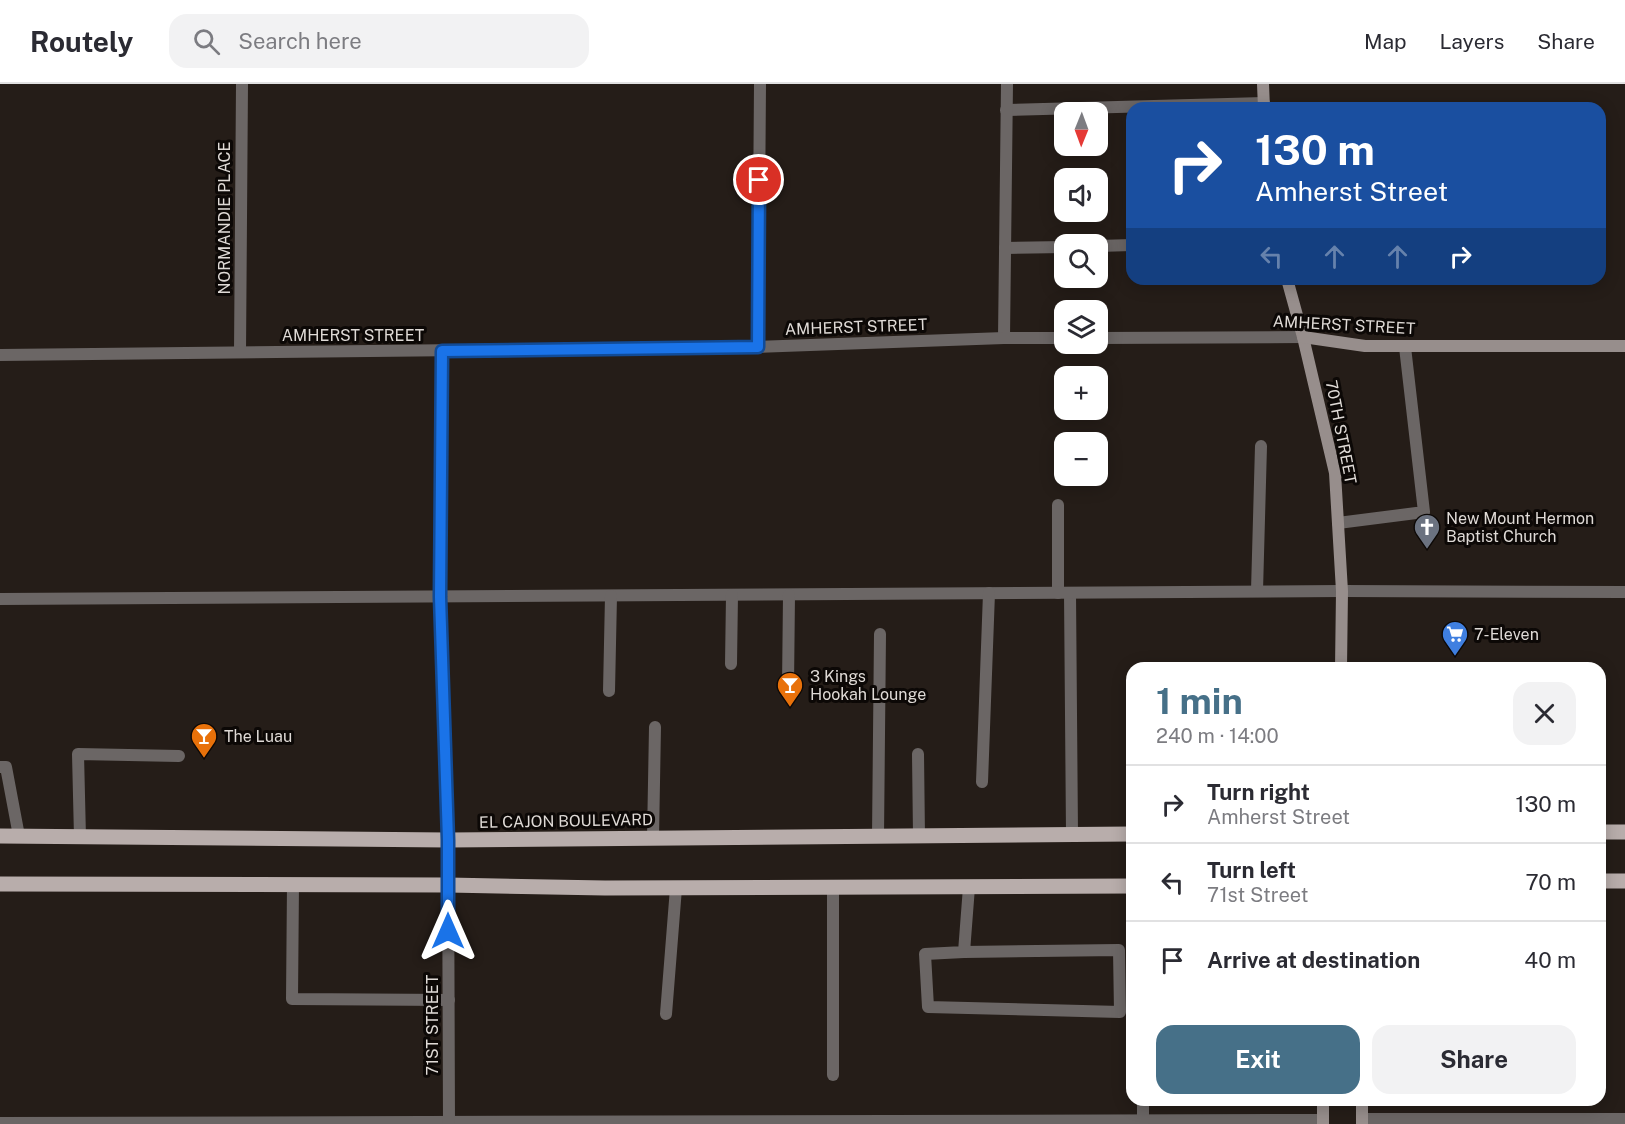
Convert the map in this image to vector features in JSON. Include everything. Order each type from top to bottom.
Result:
[{"type":"main road","points":[[1263,84],[1264,102]]},
{"type":"main road","name":"70TH STREET","points":[[1289,285],[1335,473],[1341,591],[1341,662]]},
{"type":"main road","name":"AMHERST STREET","points":[[1303,337],[1365,346],[1625,346]]},
{"type":"main road","points":[[1606,832],[1625,832]]},
{"type":"main road","name":"EL CAJON BOULEVARD","points":[[0,836],[448,840],[1126,834]]},
{"type":"main road","points":[[1606,881],[1625,881]]},
{"type":"main road","points":[[0,884],[676,888],[1126,886]]},
{"type":"main road","points":[[1323,1106],[1323,1122]]},
{"type":"main road","points":[[1362,1106],[1362,1122]]},
{"type":"street","name":"NORMANDIE PLACE","points":[[240,352],[242,84]]},
{"type":"street","points":[[758,347],[760,84]]},
{"type":"street","points":[[1004,338],[1007,84]]},
{"type":"street","points":[[1006,110],[1126,108]]},
{"type":"street","points":[[1108,246],[1126,245]]},
{"type":"street","points":[[1005,248],[1054,247]]},
{"type":"street","name":"AMHERST STREET","points":[[1108,338],[1303,337]]},
{"type":"street","name":"AMHERST STREET","points":[[0,355],[758,347],[1054,338]]},
{"type":"street","points":[[1338,523],[1424,513],[1406,347]]},
{"type":"street","name":"71ST STREET","points":[[442,351],[440,597],[448,840],[449,1122]]},
{"type":"street","points":[[1257,591],[1261,446]]},
{"type":"street","points":[[1058,505],[1064,593],[1072,834]]},
{"type":"street","points":[[0,599],[1257,591],[1625,592]]},
{"type":"street","points":[[982,782],[989,593]]},
{"type":"street","points":[[731,664],[732,595]]},
{"type":"street","points":[[788,686],[789,595]]},
{"type":"street","points":[[609,691],[611,596]]},
{"type":"street","points":[[878,836],[880,634]]},
{"type":"street","points":[[653,838],[655,727]]},
{"type":"street","points":[[80,837],[78,754],[179,756]]},
{"type":"street","points":[[918,754],[919,836]]},
{"type":"street","points":[[0,767],[6,767],[19,836]]},
{"type":"street","points":[[293,884],[292,999],[449,1000]]},
{"type":"street","points":[[833,887],[833,1075]]},
{"type":"street","points":[[964,951],[969,887]]},
{"type":"street","points":[[666,1014],[676,888]]},
{"type":"street","points":[[1119,950],[1120,1012],[928,1007],[925,954],[964,951],[1119,950]]},
{"type":"street","points":[[1143,1106],[1143,1120]]},
{"type":"street","points":[[0,1123],[1143,1120],[1323,1122]]},
{"type":"street","points":[[1362,1122],[1624,1120]]},
{"type":"place","name":"New Mount Hermon Baptist Church","points":[[1427,550]]},
{"type":"place","name":"7-Eleven","points":[[1455,657]]},
{"type":"place","name":"3 Kings Hookah Lounge","points":[[790,708]]},
{"type":"place","name":"The Luau","points":[[204,759]]},
{"type":"route","points":[[448,931],[448,840],[440,597],[442,351],[758,347],[759,180]]}]
